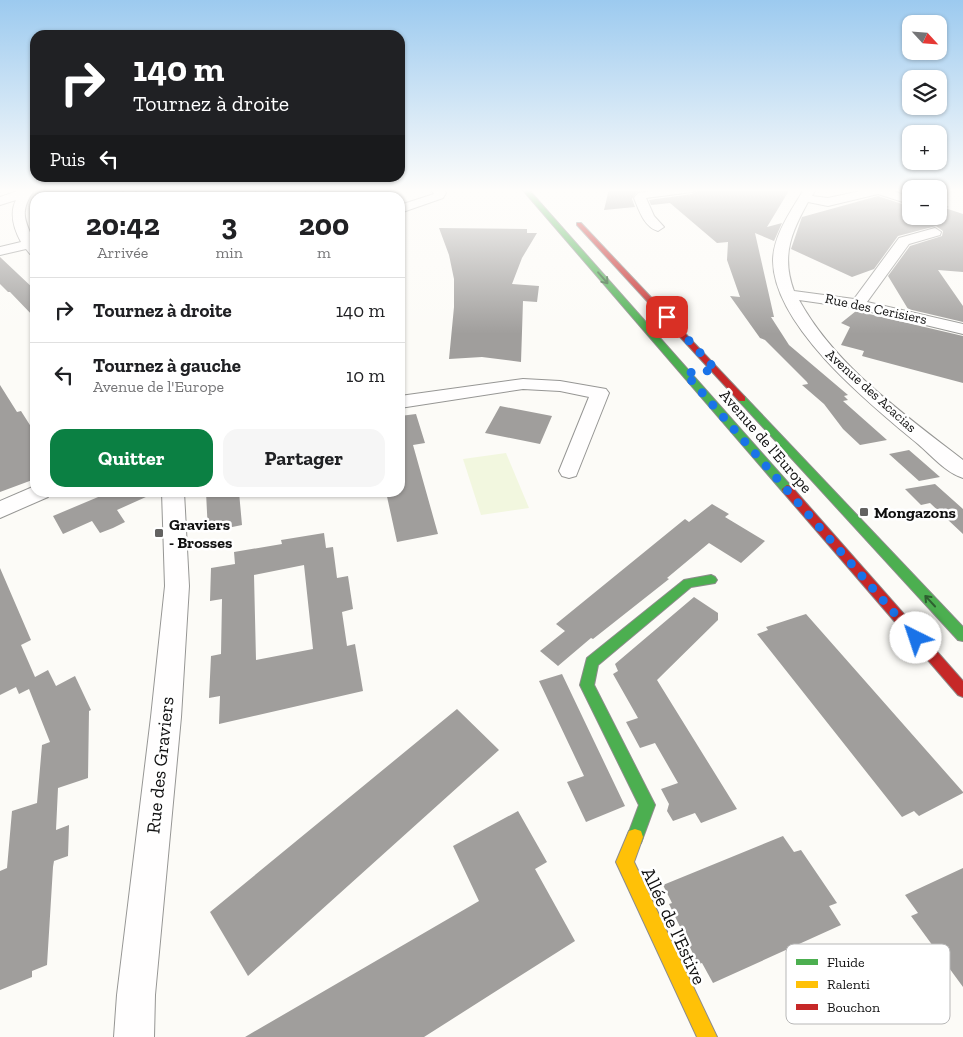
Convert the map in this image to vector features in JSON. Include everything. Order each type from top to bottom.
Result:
[{"type":"main road","name":"Avenue de l'Europe","points":[[567,237],[963,691]]},
{"type":"main road","name":"Avenue de l'Europe","points":[[592,237],[963,636]]},
{"type":"main road","points":[[685,373],[716,370]]},
{"type":"main road","name":"Allée de l'Estive","points":[[707,1037],[625,862],[647,805],[587,685],[592,662],[688,583],[711,580]]},
{"type":"street","name":"Avenue des Acacias","points":[[784,237],[780,262],[785,286],[800,314],[830,355],[863,387],[963,471]]},
{"type":"street","points":[[858,304],[904,241],[917,237]]},
{"type":"street","points":[[0,251],[30,247]]},
{"type":"street","name":"Rue des Cerisiers","points":[[789,295],[819,297],[858,304],[963,329]]},
{"type":"street","points":[[405,401],[523,384],[560,386],[600,393],[569,471]]},
{"type":"street","points":[[0,510],[30,496]]},
{"type":"street","name":"Rue des Graviers","points":[[134,1037],[136,995],[166,717],[177,586],[173,497]]},
{"type":"green space","points":[[506,453],[529,508],[481,515],[463,459]]},
{"type":"building","points":[[442,237],[534,237],[522,258],[512,284],[539,286],[537,302],[523,301],[521,362],[482,357],[449,359],[454,307],[454,279],[449,255]]},
{"type":"building","points":[[710,237],[756,237],[774,317],[771,317],[789,345],[848,395],[844,396],[848,400],[843,401],[887,440],[860,445],[843,429],[824,404],[802,385],[808,384],[807,382],[765,340],[760,338],[730,296],[740,297],[727,260],[728,242],[717,243]]},
{"type":"building","points":[[765,237],[776,237],[774,241]]},
{"type":"building","points":[[795,237],[897,237],[874,269],[852,277],[791,249]]},
{"type":"building","points":[[938,237],[963,237],[963,272],[938,270],[963,306],[963,322],[908,309],[888,276],[910,246]]},
{"type":"building","points":[[0,257],[30,285],[30,313],[10,292],[0,284]]},
{"type":"building","points":[[856,311],[963,336],[963,383],[862,356],[864,351],[841,345],[850,327],[841,323]]},
{"type":"building","points":[[0,385],[17,412],[21,411],[30,425],[30,481],[0,492]]},
{"type":"building","points":[[500,406],[552,416],[540,444],[485,433]]},
{"type":"building","points":[[416,414],[425,443],[413,445],[438,534],[397,542],[387,497],[405,497],[405,415]]},
{"type":"building","points":[[909,450],[940,477],[919,481],[889,454]]},
{"type":"building","points":[[935,484],[963,509],[963,534],[930,503],[921,505],[905,489]]},
{"type":"building","points":[[98,497],[146,497],[117,510],[125,522],[100,533],[92,521],[63,534],[53,516]]},
{"type":"building","points":[[206,497],[239,497],[242,525],[208,532]]},
{"type":"building","points":[[712,504],[729,514],[725,517],[765,541],[741,563],[709,543],[667,578],[669,579],[593,639],[591,638],[558,666],[540,651],[565,631],[556,624],[685,519],[689,522]]},
{"type":"building","points":[[324,533],[326,548],[333,547],[337,578],[348,576],[353,609],[342,612],[347,646],[355,644],[363,691],[219,724],[220,696],[209,698],[211,656],[221,654],[222,599],[210,601],[211,568],[235,564],[234,552],[282,544],[281,540]],"holes":[[[304,565],[313,649],[256,660],[254,575]]]},
{"type":"building","points":[[0,568],[31,640],[21,645],[35,677],[48,670],[56,686],[75,676],[91,710],[89,711],[88,778],[58,788],[56,830],[69,825],[68,856],[54,861],[47,965],[32,971],[32,977],[0,990],[0,871],[7,868],[12,811],[37,803],[42,745],[50,742],[29,689],[19,694],[16,687],[0,695]]},
{"type":"building","points":[[694,597],[718,613],[718,620],[657,680],[737,809],[701,823],[695,813],[673,821],[667,811],[669,804],[661,789],[678,783],[655,743],[640,748],[626,722],[638,718],[613,674],[618,671],[615,664]]},
{"type":"building","points":[[806,614],[963,793],[919,816],[914,811],[902,817],[757,634],[768,630],[766,627]]},
{"type":"building","points":[[562,674],[625,806],[586,822],[567,782],[584,776],[539,681]]},
{"type":"building","points":[[457,709],[499,750],[248,976],[210,912]]},
{"type":"building","points":[[518,811],[547,862],[535,869],[575,941],[424,1037],[245,1037],[479,901],[453,846]]},
{"type":"building","points":[[783,836],[794,852],[801,850],[837,903],[829,906],[841,925],[799,944],[786,944],[786,950],[713,983],[702,963],[698,964],[669,904],[672,903],[663,885]]},
{"type":"building","points":[[963,868],[963,987],[950,969],[950,944],[932,944],[911,916],[918,913],[905,895]]},
{"type":"traffic: fast","points":[[567,237],[787,489]]},
{"type":"traffic: fast","points":[[742,399],[963,636]]},
{"type":"traffic: fast","points":[[635,837],[647,805],[587,685],[592,662],[688,583],[711,580]]},
{"type":"traffic: slow","points":[[635,837],[625,862],[707,1037]]},
{"type":"traffic: jam","points":[[591,237],[742,399]]},
{"type":"traffic: jam","points":[[787,489],[963,691]]},
{"type":"place","name":"Mongazons","points":[[864,512]]},
{"type":"place","name":"Graviers - Brosses","points":[[159,533]]},
{"type":"route","points":[[667,317],[716,370],[685,373],[916,638]]}]
